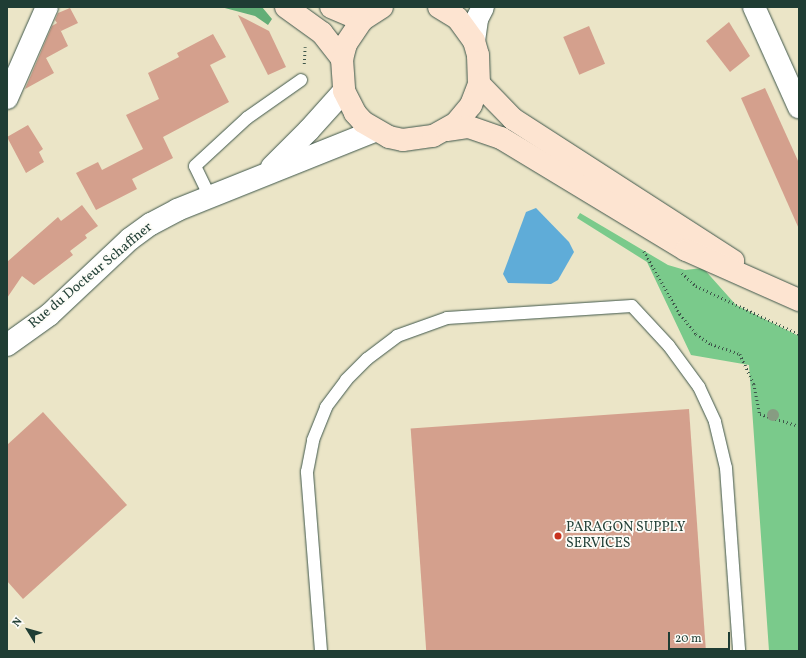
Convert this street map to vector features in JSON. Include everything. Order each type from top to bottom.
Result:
[{"type":"main road","points":[[286,7],[322,33],[342,59]]},
{"type":"main road","points":[[331,7],[362,20]]},
{"type":"main road","points":[[382,7],[362,20],[353,31],[342,59],[344,91],[355,113],[375,130],[404,140],[426,138],[447,130],[469,127],[501,138],[686,250],[799,300]]},
{"type":"main road","points":[[439,7],[457,18],[474,41],[478,55],[479,84],[471,105],[456,123],[447,130]]},
{"type":"main road","points":[[479,84],[512,119],[705,240],[768,286]]},
{"type":"street","points":[[7,98],[47,7]]},
{"type":"street","points":[[474,41],[477,19],[483,7]]},
{"type":"street","points":[[754,7],[799,108]]},
{"type":"street","name":"Rue du Docteur Schaffner","points":[[265,174],[309,130],[344,91]]},
{"type":"street","name":"Rue du Docteur Schaffner","points":[[7,345],[49,315],[130,239],[177,210],[375,130]]},
{"type":"lane","points":[[210,197],[195,166],[247,118],[301,80]]},
{"type":"lane","points":[[321,651],[307,472],[313,440],[326,408],[346,380],[367,359],[397,336],[446,318],[632,306],[669,346],[699,386],[715,422],[726,468],[739,651]]},
{"type":"path","points":[[643,249],[680,314],[696,334],[711,344],[740,354],[754,384],[760,414],[799,426]]},
{"type":"green space","points":[[221,7],[262,7],[272,19],[268,25],[255,16]]},
{"type":"green space","points":[[580,213],[668,265],[685,270],[703,268],[736,305],[799,336],[799,651],[769,651],[749,365],[691,355],[647,262],[577,218]]},
{"type":"water","points":[[536,208],[569,242],[574,252],[558,280],[551,284],[508,283],[503,274],[526,212]]},
{"type":"building","points":[[70,8],[78,23],[61,31],[59,27],[68,46],[46,58],[54,73],[25,89],[52,26],[57,23],[55,20],[58,13]]},
{"type":"building","points":[[238,15],[269,31],[286,67],[268,75]]},
{"type":"building","points":[[729,22],[750,56],[730,72],[706,41]]},
{"type":"building","points":[[589,26],[605,64],[579,75],[563,37]]},
{"type":"building","points":[[213,34],[226,57],[210,65],[229,102],[163,137],[173,158],[132,179],[137,189],[96,210],[76,173],[98,162],[102,170],[143,149],[126,115],[159,99],[148,73],[179,57],[177,53]]},
{"type":"building","points":[[765,88],[799,163],[799,229],[741,98]]},
{"type":"building","points":[[28,125],[43,149],[39,152],[44,162],[26,173],[7,137]]},
{"type":"building","points":[[82,205],[98,226],[85,235],[87,238],[70,251],[73,255],[34,285],[22,276],[7,298],[7,262],[58,217],[61,221]]},
{"type":"building","name":"PARAGON SUPPLY SERVICES","points":[[689,409],[706,651],[426,651],[411,428]]},
{"type":"building","points":[[43,412],[127,505],[23,599],[7,581],[7,445]]},
{"type":"place","name":"PARAGON SUPPLY SERVICES","points":[[558,536]]}]
